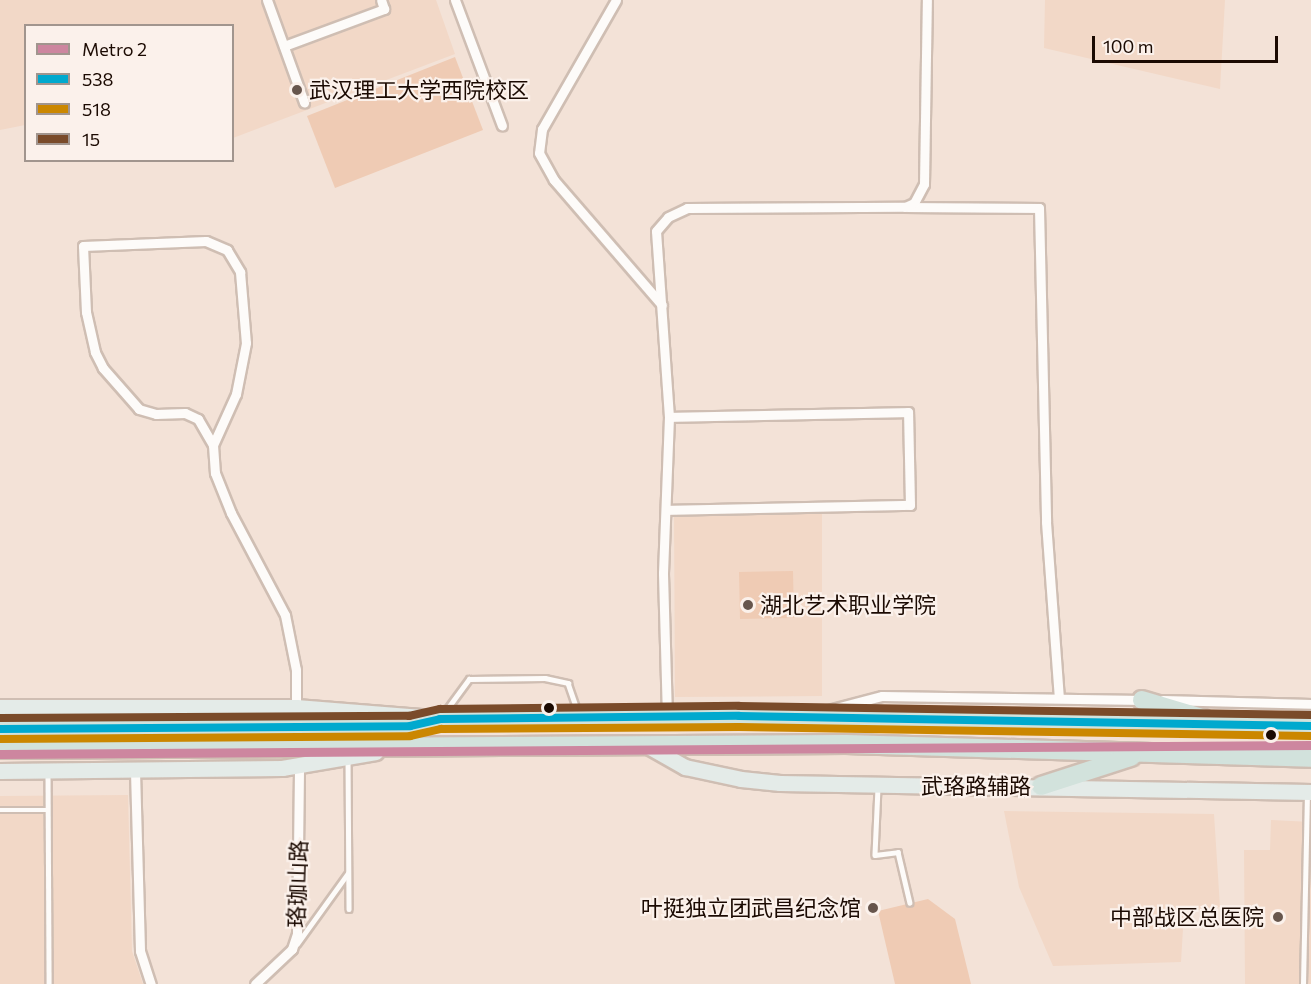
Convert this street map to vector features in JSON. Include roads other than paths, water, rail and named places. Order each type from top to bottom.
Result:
[{"type":"highway","points":[[1142,700],[1227,725]]},
{"type":"highway","points":[[0,729],[410,726],[440,718],[805,716],[1311,726]]},
{"type":"highway","points":[[0,749],[846,744],[1311,758]]},
{"type":"highway","points":[[1041,786],[1144,753]]},
{"type":"main road","points":[[0,707],[296,707],[440,718]]},
{"type":"main road","points":[[0,771],[299,768],[408,746]]},
{"type":"main road","name":"武珞路辅路","points":[[648,746],[685,767],[715,775],[780,783],[1309,792]]},
{"type":"street","points":[[267,0],[304,102]]},
{"type":"street","points":[[454,0],[502,126]]},
{"type":"street","points":[[616,0],[542,129],[539,153],[554,180],[662,305]]},
{"type":"street","points":[[905,207],[922,194],[924,184],[927,0]]},
{"type":"street","points":[[284,46],[382,4]]},
{"type":"street","points":[[667,717],[666,510],[669,417],[656,231],[677,211],[905,207],[1039,208],[1046,522],[1059,698]]},
{"type":"street","points":[[213,445],[236,394],[246,343],[240,272],[227,250],[206,241],[83,246],[86,312],[95,352],[103,368],[139,409],[156,414],[185,413],[198,419],[213,445],[215,473],[231,513],[285,615],[296,670],[296,707]]},
{"type":"street","points":[[666,510],[910,505],[908,412],[669,417]]},
{"type":"street","points":[[805,716],[882,696],[1311,704]]},
{"type":"street","name":"珞珈山路","points":[[255,984],[292,949],[300,909],[299,768]]},
{"type":"street","points":[[135,771],[140,951],[151,984]]},
{"type":"lane","points":[[440,718],[469,680],[545,678],[568,683],[580,717]]},
{"type":"lane","points":[[348,758],[349,909]]},
{"type":"lane","points":[[48,771],[49,984]]},
{"type":"lane","points":[[878,785],[875,855],[898,852],[910,903]]},
{"type":"lane","points":[[1303,984],[1309,792]]},
{"type":"lane","points":[[0,810],[48,810]]},
{"type":"lane","points":[[292,949],[348,873]]},
{"type":"lane","points":[[1304,917],[1311,918]]},
{"type":"metro line","name":"2","points":[[0,754],[1311,745]]},
{"type":"place","name":"武汉理工大学西院校区","points":[[297,90]]},
{"type":"place","name":"湖北艺术职业学院","points":[[748,605]]},
{"type":"place","name":"叶挺独立团武昌纪念馆","points":[[873,908]]},
{"type":"place","name":"中部战区总医院","points":[[1278,917]]}]
